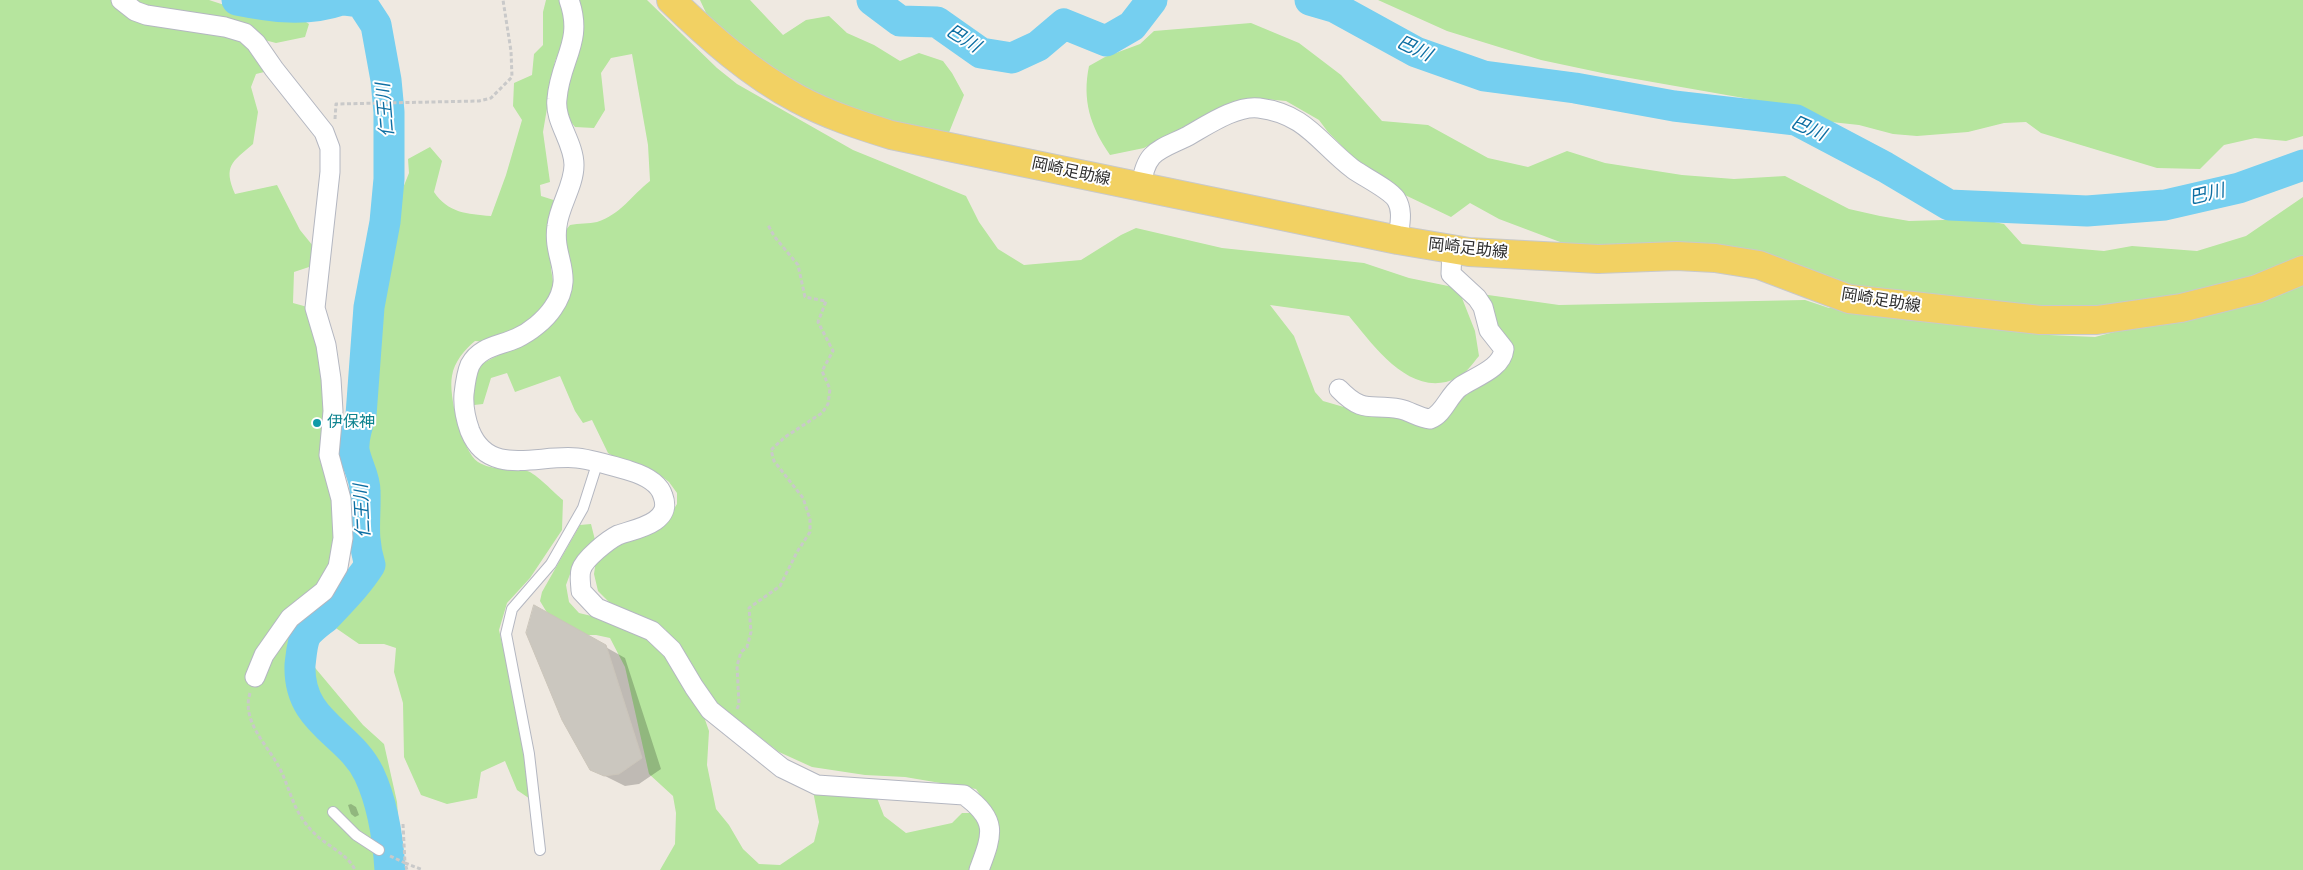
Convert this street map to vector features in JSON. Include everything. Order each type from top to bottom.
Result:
[{"type":"main road","name":"岡崎足助線","points":[[671,0],[739,61],[765,79],[798,99],[851,123],[891,135],[1398,240],[1469,252],[1598,259],[1677,256],[1715,258],[1759,265],[1849,300],[2040,320],[2097,320],[2182,308],[2257,289],[2303,270]]},
{"type":"street","points":[[121,0],[135,11],[146,15],[225,27],[245,33],[256,43],[324,132],[330,148],[330,172],[315,308],[326,345],[331,379],[333,411],[329,455],[341,499],[343,538],[338,567],[324,591],[290,618],[264,655],[255,677]]},
{"type":"street","points":[[569,0],[575,24],[573,40],[559,80],[556,102],[569,141],[574,165],[556,226],[558,248],[564,273],[563,291],[553,310],[536,325],[518,338],[483,350],[470,365],[464,404],[467,422],[474,440],[482,451],[494,458],[517,461],[575,458],[598,461],[643,475],[654,482],[664,496],[663,510],[652,524],[616,536],[596,551],[581,569],[581,591],[597,608],[652,630],[672,650],[710,710],[782,768],[817,785],[964,795],[978,805],[988,822],[991,837],[979,870]]},
{"type":"street","points":[[1141,186],[1143,168],[1152,154],[1227,114],[1257,107],[1283,113],[1307,125],[1352,168],[1396,198],[1401,209],[1398,240]]},
{"type":"street","points":[[1339,389],[1349,400],[1364,407],[1401,409],[1430,419],[1439,412],[1458,388],[1500,361],[1504,349],[1489,330],[1483,307],[1477,298],[1451,274],[1452,249]]},
{"type":"lane","points":[[540,850],[529,754],[506,634],[512,609],[551,564],[583,508],[598,461]]},
{"type":"lane","points":[[334,812],[356,835],[379,850]]},
{"type":"path","points":[[327,140],[335,122],[336,104],[366,105],[479,101],[491,98],[512,77],[503,0]]},
{"type":"path","points":[[730,726],[738,704],[737,666],[741,652],[748,647],[752,632],[749,608],[780,586],[796,552],[810,532],[810,519],[803,498],[774,461],[771,450],[785,437],[822,413],[828,404],[830,389],[822,371],[833,351],[818,322],[826,301],[805,297],[798,265],[774,236],[768,225]]},
{"type":"path","points":[[248,698],[249,712],[254,730],[280,768],[295,809],[313,833],[356,870]]},
{"type":"path","points":[[403,824],[405,863],[408,870]]},
{"type":"path","points":[[399,861],[423,870]]},
{"type":"green space","points":[[0,0],[114,0],[245,39],[268,71],[256,74],[251,87],[258,112],[253,144],[232,165],[230,171],[231,185],[235,194],[277,185],[300,230],[313,246],[312,266],[294,272],[293,303],[311,308],[321,350],[327,419],[320,461],[335,495],[333,568],[319,588],[285,617],[311,663],[363,725],[384,744],[397,802],[402,870],[0,870]]},
{"type":"green space","points":[[131,0],[209,0],[249,13],[275,12],[300,18],[309,24],[305,37],[276,43],[145,9]]},
{"type":"green space","points":[[546,0],[559,0],[566,23],[566,37],[555,61],[543,132],[550,182],[540,185],[541,196],[563,203],[550,239],[551,269],[555,294],[533,322],[491,342],[475,341],[471,344],[460,356],[455,366],[451,385],[454,409],[462,435],[472,456],[478,462],[489,467],[527,471],[540,479],[563,500],[562,530],[530,578],[507,603],[499,630],[519,719],[533,801],[517,790],[505,761],[481,772],[477,798],[447,804],[421,795],[404,757],[403,703],[394,672],[396,648],[384,644],[359,644],[330,624],[356,597],[371,573],[374,564],[369,548],[372,509],[361,446],[361,432],[371,409],[370,380],[376,340],[375,312],[388,261],[389,234],[395,208],[409,173],[408,159],[430,147],[442,161],[434,192],[439,199],[459,211],[491,216],[506,175],[522,120],[513,106],[514,83],[532,75],[534,54],[543,45],[543,12]]},
{"type":"green space","points":[[570,0],[647,0],[717,68],[737,84],[853,150],[966,196],[979,222],[998,249],[1024,265],[1081,260],[1136,228],[1222,248],[1364,263],[1409,278],[1458,288],[1475,331],[1479,356],[1463,374],[1457,378],[1440,383],[1424,382],[1409,376],[1395,367],[1382,355],[1349,316],[1270,305],[1294,336],[1315,392],[1323,401],[1368,414],[1389,413],[1420,425],[1500,366],[1481,294],[1559,305],[1805,300],[1829,308],[1860,308],[2049,335],[2095,337],[2272,291],[2303,278],[2303,870],[987,870],[996,845],[997,828],[991,812],[976,789],[905,777],[865,775],[812,767],[779,752],[715,702],[665,629],[631,616],[610,603],[598,591],[594,574],[596,560],[608,550],[663,526],[677,504],[677,493],[669,482],[656,472],[616,458],[608,453],[592,420],[583,423],[575,411],[560,376],[515,392],[507,373],[491,378],[483,404],[474,405],[469,392],[474,374],[481,364],[507,351],[559,311],[561,236],[570,225],[597,222],[612,215],[650,181],[648,145],[632,54],[611,58],[601,73],[605,110],[594,128],[575,127],[561,109]]},
{"type":"green space","points":[[700,0],[750,0],[783,35],[806,20],[829,16],[847,33],[874,45],[900,61],[919,53],[943,61],[964,95],[948,135],[846,113],[788,93],[714,30]]},
{"type":"green space","points":[[1378,0],[2303,0],[2303,136],[2286,141],[2255,138],[2224,145],[2200,169],[2157,168],[2041,133],[2026,122],[2004,123],[1968,132],[1917,136],[1893,134],[1859,125],[1822,121],[1772,103],[1607,74],[1541,60],[1447,31]]},
{"type":"green space","points":[[1251,23],[1299,43],[1341,75],[1382,121],[1428,125],[1488,158],[1528,167],[1567,151],[1605,163],[1682,175],[1734,179],[1785,176],[1849,209],[1909,221],[1979,219],[2004,224],[2022,244],[2104,251],[2132,246],[2197,251],[2246,236],[2303,197],[2303,258],[2262,276],[2133,309],[2045,309],[1933,298],[1838,283],[1742,250],[1695,243],[1568,245],[1499,219],[1470,203],[1451,217],[1405,195],[1364,168],[1328,132],[1319,120],[1286,101],[1254,98],[1223,106],[1144,148],[1110,155],[1097,134],[1089,112],[1087,78],[1089,66],[1105,57],[1140,44],[1154,31]]},
{"type":"green space","points":[[591,524],[595,540],[573,566],[566,585],[569,602],[579,613],[621,623],[644,634],[667,654],[703,714],[709,731],[707,765],[716,809],[729,825],[743,849],[759,864],[780,865],[814,842],[819,822],[813,791],[877,798],[884,816],[906,833],[952,823],[962,813],[973,813],[981,834],[972,870],[660,870],[675,844],[676,813],[673,796],[649,774],[625,667],[610,638],[596,635],[581,635],[549,616],[540,601],[542,592],[580,525]]},
{"type":"building","points":[[534,605],[606,645],[642,758],[619,774],[604,776],[590,770],[562,720],[526,633]]},
{"type":"waterway","name":"仁王川","points":[[237,0],[289,7],[315,6],[341,0]]},
{"type":"waterway","name":"仁王川","points":[[345,0],[361,2],[376,25],[386,80],[389,112],[389,179],[385,222],[369,307],[361,415],[354,446],[365,486],[365,536],[370,565],[344,598],[306,635],[300,665],[302,685],[307,701],[326,726],[350,747],[369,774],[374,785],[384,821],[390,870]]},
{"type":"waterway","name":"巴川","points":[[872,0],[900,21],[937,22],[981,53],[1012,58],[1038,46],[1064,24],[1106,41],[1132,26],[1152,0]]},
{"type":"waterway","name":"巴川","points":[[1310,0],[1334,7],[1416,52],[1484,76],[1575,88],[1674,106],[1796,120],[1885,167],[1949,205],[2087,211],[2165,205],[2239,188],[2303,165]]},
{"type":"place","name":"伊保神","points":[[317,423]]}]
